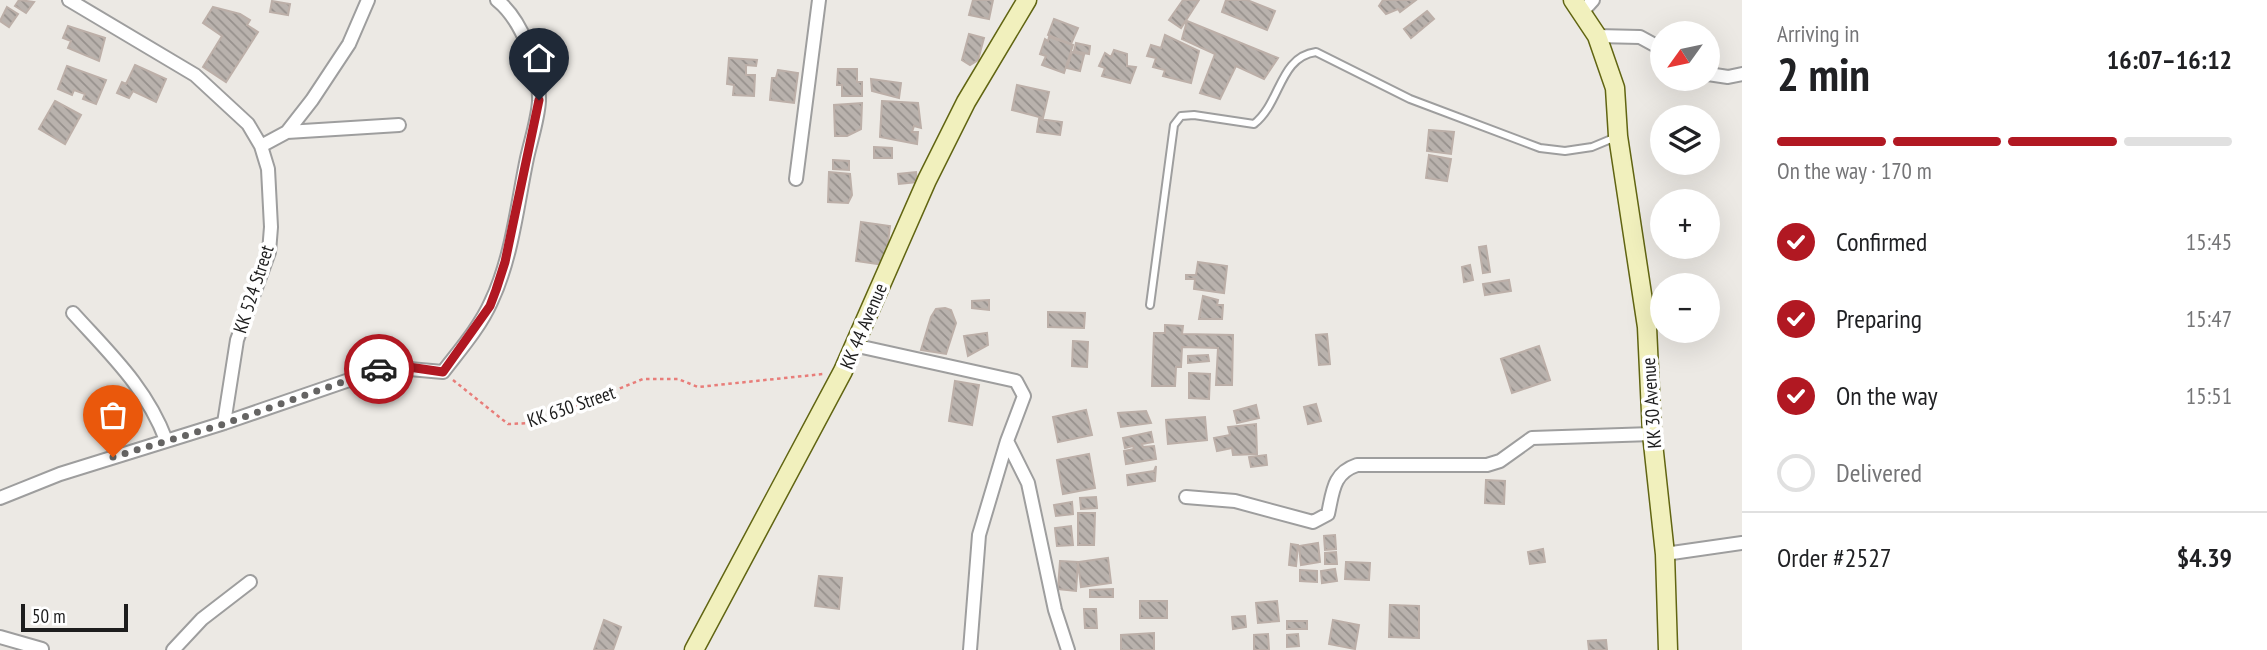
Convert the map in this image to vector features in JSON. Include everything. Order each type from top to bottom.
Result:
[{"type":"main road","name":"KK 44 Avenue","points":[[694,650],[843,371],[927,180],[966,102],[1027,0]]},
{"type":"main road","name":"KK 30 Avenue","points":[[1583,4],[1615,88],[1618,136],[1647,327],[1652,434],[1665,554],[1668,650]]},
{"type":"street","name":"KK 524 Street","points":[[69,0],[195,75],[248,124],[261,146],[268,169],[269,252],[237,340],[224,424]]},
{"type":"street","points":[[287,132],[349,44],[368,0]]},
{"type":"street","points":[[0,498],[60,474],[224,424],[387,367],[443,372],[490,306],[496,290],[505,262],[539,100],[533,66],[523,37],[507,8],[497,0]]},
{"type":"street","points":[[796,179],[819,0]]},
{"type":"street","points":[[1597,36],[1640,37],[1650,42]]},
{"type":"street","points":[[1720,76],[1742,74]]},
{"type":"street","points":[[261,146],[287,132],[399,125]]},
{"type":"street","points":[[73,313],[140,387],[154,408],[166,440]]},
{"type":"street","points":[[853,345],[1016,381],[1024,396],[1007,441],[979,535],[970,650]]},
{"type":"street","points":[[1186,497],[1235,501],[1313,523],[1328,514],[1335,480],[1342,470],[1357,465],[1487,465],[1500,461],[1532,438],[1652,434]]},
{"type":"street","points":[[1007,441],[1028,483],[1055,610],[1068,650]]},
{"type":"street","points":[[1665,554],[1742,543]]},
{"type":"street","points":[[173,650],[202,619],[250,582]]},
{"type":"street","points":[[0,637],[41,649]]},
{"type":"lane","points":[[1150,305],[1174,125],[1181,116],[1194,115],[1254,124],[1271,105],[1292,62],[1302,54],[1316,51],[1409,99],[1540,148],[1565,151],[1592,147],[1618,136]]},
{"type":"path","name":"KK 630 Street","points":[[443,372],[508,424],[534,423],[643,379],[678,379],[698,387],[843,371]]},
{"type":"building","points":[[19,0],[34,2],[26,13],[15,6]]},
{"type":"building","points":[[973,0],[993,0],[989,19],[969,15]]},
{"type":"building","points":[[1183,0],[1199,0],[1181,28],[1169,20]]},
{"type":"building","points":[[1226,0],[1247,0],[1275,11],[1267,30],[1222,12]]},
{"type":"building","points":[[1383,0],[1416,0],[1400,12],[1398,9],[1386,14],[1379,6]]},
{"type":"building","points":[[272,1],[290,4],[288,15],[270,12]]},
{"type":"building","points":[[7,7],[18,14],[9,27],[0,21]]},
{"type":"building","points":[[213,7],[240,14],[250,20],[247,25],[258,32],[226,82],[203,67],[222,36],[203,23]]},
{"type":"building","points":[[1427,11],[1434,19],[1411,38],[1404,29]]},
{"type":"building","points":[[1054,19],[1078,28],[1071,44],[1048,35]]},
{"type":"building","points":[[1187,21],[1278,58],[1264,79],[1236,66],[1220,99],[1200,93],[1215,54],[1182,39]]},
{"type":"building","points":[[68,26],[105,38],[99,61],[68,48],[71,41],[63,38]]},
{"type":"building","points":[[969,34],[984,38],[978,60],[970,65],[962,60]]},
{"type":"building","points":[[1165,35],[1199,51],[1191,83],[1163,76],[1165,70],[1153,67],[1156,58],[1147,56],[1151,45],[1161,48]]},
{"type":"building","points":[[1049,37],[1073,45],[1064,73],[1042,65],[1046,56],[1040,54],[1045,39],[1048,41]]},
{"type":"building","points":[[1076,43],[1090,46],[1089,54],[1074,51]]},
{"type":"building","points":[[1114,50],[1127,54],[1127,66],[1136,67],[1130,83],[1102,76],[1105,68],[1099,66],[1105,53],[1111,57]]},
{"type":"building","points":[[1072,52],[1084,55],[1080,71],[1067,68]]},
{"type":"building","points":[[729,58],[757,60],[756,66],[746,65],[746,75],[755,75],[754,96],[733,95],[734,85],[727,84]]},
{"type":"building","points":[[135,65],[166,79],[156,102],[133,91],[129,98],[117,93],[122,82],[126,84]]},
{"type":"building","points":[[67,66],[106,80],[96,104],[83,99],[85,94],[74,90],[72,95],[58,89]]},
{"type":"building","points":[[838,69],[857,69],[857,82],[862,82],[862,96],[842,96],[842,85],[837,85]]},
{"type":"building","points":[[778,70],[798,73],[794,103],[770,100],[772,78],[776,78]]},
{"type":"building","points":[[871,79],[901,83],[899,98],[872,91]]},
{"type":"building","points":[[1017,85],[1049,92],[1043,118],[1012,110]]},
{"type":"building","points":[[55,101],[81,115],[65,144],[39,129]]},
{"type":"building","points":[[882,101],[918,103],[921,128],[914,126],[912,132],[918,132],[917,144],[880,137]]},
{"type":"building","points":[[862,103],[861,129],[847,136],[835,136],[834,105]]},
{"type":"building","points":[[1039,119],[1062,122],[1060,135],[1037,132]]},
{"type":"building","points":[[1429,130],[1454,132],[1451,154],[1427,151]]},
{"type":"building","points":[[874,147],[892,148],[892,158],[874,158]]},
{"type":"building","points":[[1429,155],[1451,159],[1447,181],[1426,178]]},
{"type":"building","points":[[833,160],[849,161],[849,170],[833,169]]},
{"type":"building","points":[[829,172],[850,174],[852,195],[848,203],[828,202]]},
{"type":"building","points":[[916,172],[917,182],[899,184],[898,174]]},
{"type":"building","points":[[861,222],[890,226],[885,265],[856,261]]},
{"type":"building","points":[[1486,246],[1490,272],[1483,273],[1479,247]]},
{"type":"building","points":[[1198,262],[1227,266],[1224,293],[1194,289],[1195,279],[1186,279],[1186,275],[1196,275]]},
{"type":"building","points":[[1470,265],[1473,280],[1464,282],[1462,267]]},
{"type":"building","points":[[1509,280],[1511,291],[1485,295],[1483,284]]},
{"type":"building","points":[[1203,296],[1218,300],[1217,305],[1223,305],[1222,319],[1199,319]]},
{"type":"building","points":[[989,300],[989,310],[972,308],[972,301]]},
{"type":"building","points":[[936,309],[951,310],[956,323],[946,354],[921,350],[931,317]]},
{"type":"building","points":[[1048,312],[1085,313],[1084,328],[1048,327]]},
{"type":"building","points":[[1165,325],[1183,326],[1182,334],[1233,335],[1232,385],[1216,385],[1218,348],[1182,347],[1181,367],[1176,367],[1175,386],[1152,386],[1154,333],[1165,333]]},
{"type":"building","points":[[987,333],[988,345],[968,356],[964,336]]},
{"type":"building","points":[[1327,334],[1330,364],[1319,365],[1316,335]]},
{"type":"building","points":[[1073,341],[1088,342],[1087,367],[1072,366]]},
{"type":"building","points":[[1539,346],[1550,380],[1512,393],[1501,359]]},
{"type":"building","points":[[1208,355],[1209,361],[1188,363],[1188,356]]},
{"type":"building","points":[[1189,373],[1210,374],[1209,399],[1189,398]]},
{"type":"building","points":[[955,381],[979,385],[972,425],[949,421]]},
{"type":"building","points":[[1316,404],[1321,421],[1308,424],[1304,407]]},
{"type":"building","points":[[1256,405],[1259,418],[1237,423],[1234,411]]},
{"type":"building","points":[[1086,410],[1092,435],[1058,442],[1053,417]]},
{"type":"building","points":[[1146,411],[1151,423],[1121,427],[1118,413]]},
{"type":"building","points":[[1205,417],[1207,440],[1168,444],[1166,420]]},
{"type":"building","points":[[1256,424],[1257,454],[1233,455],[1232,448],[1217,451],[1214,438],[1230,435],[1228,427]]},
{"type":"building","points":[[1151,432],[1153,442],[1142,444],[1143,447],[1154,446],[1156,459],[1126,464],[1124,451],[1134,449],[1133,446],[1125,448],[1123,438]]},
{"type":"building","points":[[1089,454],[1095,488],[1063,494],[1057,460]]},
{"type":"building","points":[[1266,455],[1267,465],[1251,467],[1249,457]]},
{"type":"building","points":[[1156,466],[1155,481],[1128,485],[1127,475],[1154,471]]},
{"type":"building","points":[[1486,480],[1505,481],[1504,504],[1485,503]]},
{"type":"building","points":[[1096,497],[1097,508],[1081,509],[1080,498]]},
{"type":"building","points":[[1072,502],[1073,514],[1056,516],[1054,505]]},
{"type":"building","points":[[1078,513],[1095,513],[1094,545],[1078,545]]},
{"type":"building","points":[[1071,526],[1073,545],[1057,546],[1055,528]]},
{"type":"building","points":[[1335,535],[1336,549],[1325,550],[1324,536]]},
{"type":"building","points":[[1318,543],[1320,562],[1301,565],[1299,546]]},
{"type":"building","points":[[1291,544],[1298,545],[1296,566],[1289,565]]},
{"type":"building","points":[[1543,549],[1545,562],[1530,564],[1528,552]]},
{"type":"building","points":[[1336,552],[1337,564],[1325,564],[1325,553]]},
{"type":"building","points":[[1108,558],[1111,583],[1081,587],[1078,562]]},
{"type":"building","points":[[1060,561],[1078,562],[1076,591],[1058,589]]},
{"type":"building","points":[[1346,562],[1370,563],[1369,580],[1345,579]]},
{"type":"building","points":[[1335,569],[1337,581],[1322,583],[1321,571]]},
{"type":"building","points":[[1300,570],[1317,571],[1317,582],[1300,581]]},
{"type":"building","points":[[819,576],[842,578],[839,609],[815,606]]},
{"type":"building","points":[[1113,589],[1113,597],[1090,597],[1090,590]]},
{"type":"building","points":[[1140,601],[1167,601],[1167,618],[1140,618]]},
{"type":"building","points":[[1277,601],[1279,621],[1258,623],[1256,603]]},
{"type":"building","points":[[1390,605],[1419,606],[1419,638],[1389,637]]},
{"type":"building","points":[[1084,609],[1096,609],[1097,628],[1085,628]]},
{"type":"building","points":[[1245,616],[1246,627],[1233,629],[1232,617]]},
{"type":"building","points":[[604,620],[621,627],[613,650],[594,650]]},
{"type":"building","points":[[1333,620],[1359,625],[1355,649],[1329,644]]},
{"type":"building","points":[[1287,621],[1307,621],[1307,629],[1287,629]]},
{"type":"building","points":[[1154,633],[1154,650],[1121,650],[1121,635]]},
{"type":"building","points":[[1268,634],[1269,650],[1254,650],[1254,635]]},
{"type":"building","points":[[1298,634],[1299,646],[1287,647],[1287,635]]},
{"type":"building","points":[[1606,640],[1607,650],[1589,650],[1588,641]]},
{"type":"way so far","points":[[113,457],[224,424],[379,369]]},
{"type":"route","points":[[379,369],[402,366],[443,372],[490,306],[505,262],[539,100]]}]
